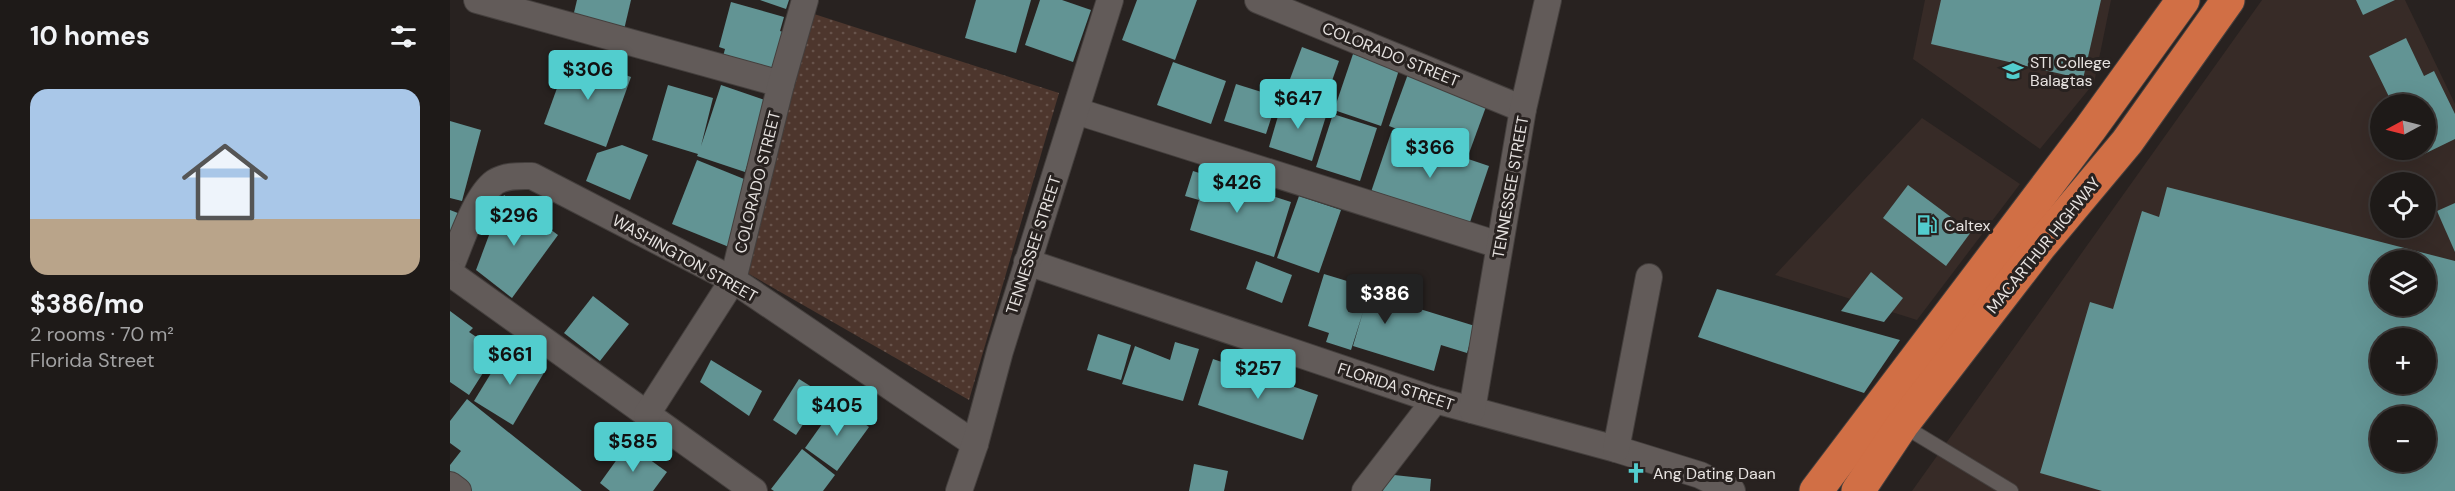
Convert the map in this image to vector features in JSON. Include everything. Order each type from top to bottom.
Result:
[{"type":"highway","name":"MACARTHUR HIGHWAY","points":[[1858,491],[1891,416],[2090,129],[2183,0]]},
{"type":"highway","name":"MACARTHUR HIGHWAY","points":[[1816,491],[1891,416],[2040,246],[2127,142],[2228,0]]},
{"type":"street","points":[[477,0],[781,84]]},
{"type":"street","name":"COLORADO STREET","points":[[647,414],[733,280],[781,84],[805,0]]},
{"type":"street","name":"TENNESSEE STREET","points":[[959,491],[975,444],[1027,262],[1110,0]]},
{"type":"street","name":"COLORADO STREET","points":[[1258,0],[1523,109]]},
{"type":"street","name":"TENNESSEE STREET","points":[[1472,410],[1523,109],[1548,0]]},
{"type":"street","points":[[1076,111],[1499,245]]},
{"type":"street","name":"WASHINGTON STREET","points":[[450,268],[484,192],[497,181],[511,176],[532,176],[733,280],[975,444]]},
{"type":"street","name":"FLORIDA STREET","points":[[1027,262],[1435,400],[1616,449],[1700,475],[1732,491]]},
{"type":"street","points":[[450,273],[754,491]]},
{"type":"street","points":[[1616,449],[1648,277]]},
{"type":"street","points":[[1365,491],[1435,400]]},
{"type":"street","points":[[450,485],[458,491]]},
{"type":"lane","points":[[1891,416],[2010,491]]},
{"type":"shaded area","name":"STI College Balagtas","points":[[1925,0],[2111,0],[2094,83],[2040,149],[1913,59]]},
{"type":"shaded area","points":[[2262,0],[2405,0],[2455,104],[2455,491],[1912,491]]},
{"type":"shaded area","points":[[814,14],[1059,93],[969,400],[742,270]]},
{"type":"shaded area","points":[[1922,118],[2020,184],[1917,320],[1775,275]]},
{"type":"building","points":[[577,0],[631,0],[623,34],[572,21]]},
{"type":"building","points":[[760,0],[789,0],[786,9]]},
{"type":"building","points":[[976,0],[1031,0],[1016,53],[965,38]]},
{"type":"building","points":[[1040,0],[1062,0],[1091,10],[1073,62],[1025,45]]},
{"type":"building","points":[[1137,0],[1197,0],[1175,60],[1122,40]]},
{"type":"building","points":[[1941,0],[2101,0],[2083,79],[1931,44]]},
{"type":"building","points":[[2356,0],[2395,0],[2363,15]]},
{"type":"building","points":[[731,2],[784,17],[780,31],[789,34],[777,79],[721,64],[725,49],[719,47]]},
{"type":"building","points":[[2406,38],[2424,76],[2434,71],[2455,114],[2455,139],[2436,148],[2436,94],[2388,94],[2369,56]]},
{"type":"building","points":[[1302,47],[1339,61],[1322,109],[1284,95]]},
{"type":"building","points":[[1353,54],[1399,70],[1381,126],[1334,110]]},
{"type":"building","points":[[569,55],[631,77],[606,147],[544,124]]},
{"type":"building","points":[[1173,62],[1226,81],[1211,124],[1157,105]]},
{"type":"building","points":[[1408,74],[1487,104],[1468,156],[1389,126]]},
{"type":"building","points":[[1236,84],[1278,97],[1266,134],[1224,121]]},
{"type":"building","points":[[668,85],[713,98],[701,146],[721,85],[768,101],[745,172],[652,140]]},
{"type":"building","points":[[1283,99],[1327,113],[1312,161],[1269,147]]},
{"type":"building","points":[[1333,114],[1377,128],[1360,181],[1316,167]]},
{"type":"building","points":[[450,121],[481,130],[462,201],[450,198]]},
{"type":"building","points":[[1391,133],[1489,166],[1469,225],[1371,192]]},
{"type":"building","points":[[622,145],[648,155],[630,200],[586,181],[597,153]]},
{"type":"building","points":[[697,160],[754,183],[729,247],[672,224]]},
{"type":"building","points":[[1193,171],[1291,202],[1274,257],[1190,230],[1199,200],[1185,196]]},
{"type":"building","name":"Caltex","points":[[1908,185],[1971,232],[1946,266],[1883,218]]},
{"type":"building","points":[[2167,187],[2412,250],[2370,250],[2370,316],[2436,316],[2436,256],[2455,261],[2455,491],[2102,491],[2040,473],[2090,302],[2113,309],[2142,211],[2159,217]]},
{"type":"building","points":[[504,195],[558,235],[512,298],[476,270]]},
{"type":"building","points":[[1299,196],[1341,210],[1319,273],[1277,258]]},
{"type":"building","points":[[2455,203],[2455,252],[2437,211]]},
{"type":"building","points":[[450,210],[463,215],[450,247]]},
{"type":"building","points":[[1256,261],[1292,275],[1282,303],[1246,289]]},
{"type":"building","points":[[1871,272],[1903,298],[1884,322],[1841,311]]},
{"type":"building","points":[[1324,274],[1370,288],[1368,293],[1475,326],[1467,353],[1441,345],[1434,371],[1353,346],[1363,312],[1351,350],[1326,342],[1329,333],[1308,326]]},
{"type":"building","points":[[1717,289],[1900,340],[1864,393],[1698,337]]},
{"type":"building","points":[[593,296],[629,324],[600,361],[564,333]]},
{"type":"building","points":[[450,311],[473,328],[469,332],[497,351],[469,395],[450,382]]},
{"type":"building","points":[[1098,334],[1131,345],[1121,380],[1087,370]]},
{"type":"building","points":[[1175,342],[1199,349],[1183,401],[1122,384],[1135,346],[1170,360]]},
{"type":"building","points":[[507,347],[545,371],[513,425],[474,401]]},
{"type":"building","points":[[1213,359],[1318,395],[1303,440],[1198,405]]},
{"type":"building","points":[[711,360],[762,391],[749,416],[700,382]]},
{"type":"building","points":[[799,379],[823,394],[796,435],[773,420]]},
{"type":"building","points":[[467,399],[582,491],[467,491],[450,477],[450,465],[461,451],[450,443],[450,421]]},
{"type":"building","points":[[837,403],[869,427],[837,471],[805,448]]},
{"type":"building","points":[[628,444],[667,472],[653,491],[610,491],[600,483]]},
{"type":"building","points":[[802,449],[835,475],[823,491],[774,491],[771,489]]},
{"type":"building","points":[[1194,464],[1228,471],[1224,491],[1189,491]]},
{"type":"building","points":[[1385,474],[1431,479],[1430,491],[1383,491]]},
{"type":"place","name":"STI College Balagtas","points":[[2013,71]]},
{"type":"place","name":"Caltex","points":[[1927,225]]},
{"type":"place","name":"Ang Dating Daan","points":[[1636,473]]}]
